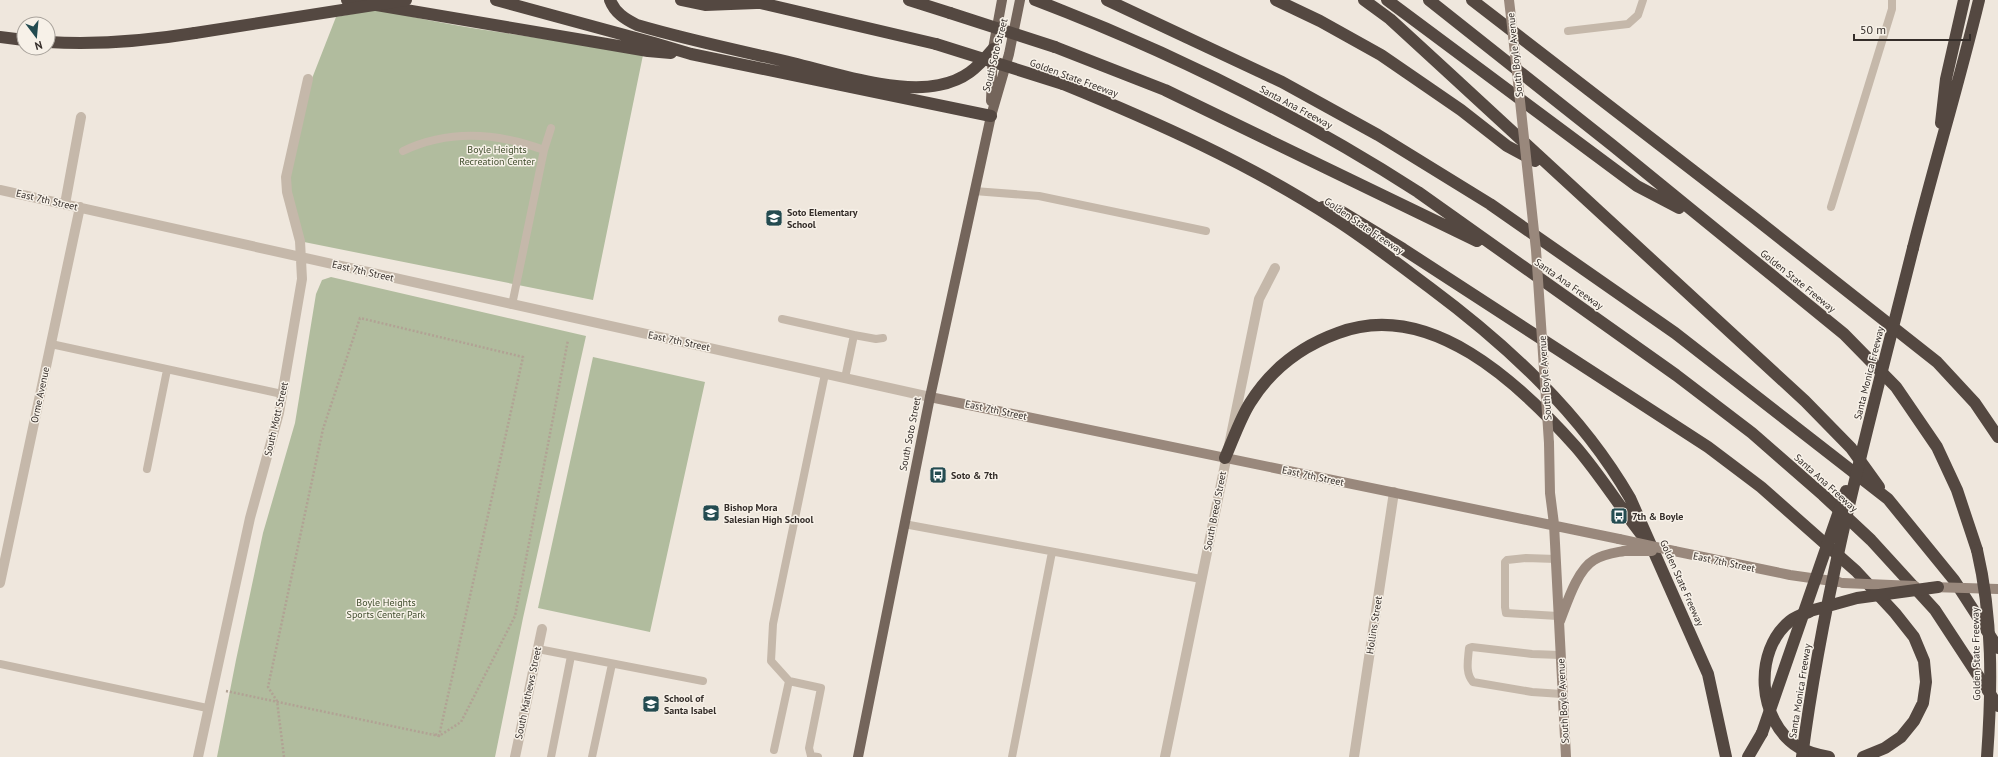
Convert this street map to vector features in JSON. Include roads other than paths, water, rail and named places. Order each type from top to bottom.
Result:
[{"type":"highway","points":[[347,0],[648,51],[690,54]]},
{"type":"highway","points":[[56,42],[127,43],[406,0]]},
{"type":"highway","points":[[496,0],[690,54],[991,116]]},
{"type":"highway","points":[[610,0],[615,10],[625,19],[637,25],[842,75],[886,84],[920,87],[938,86],[958,80],[976,69],[993,49]]},
{"type":"highway","points":[[681,0],[705,5],[762,3]]},
{"type":"highway","name":"Golden State Freeway","points":[[748,0],[936,44],[1064,84],[1152,120],[1220,153],[1310,204],[1365,239],[1448,301],[1534,374],[1578,424],[1607,461],[1630,498],[1708,674],[1726,757]]},
{"type":"highway","points":[[909,0],[1055,47],[1165,90],[1507,256]]},
{"type":"highway","points":[[914,0],[950,13]]},
{"type":"highway","name":"Santa Ana Freeway","points":[[1036,0],[1191,67],[1297,120],[1375,164],[1412,188],[1676,375],[1752,433],[1823,495],[1871,540],[1935,610],[1998,706]]},
{"type":"highway","name":"Santa Ana Freeway","points":[[1107,0],[1282,82],[1378,135],[1490,204],[1675,333],[1888,499],[1954,580],[1998,648]]},
{"type":"highway","points":[[1276,0],[1320,21],[1382,55],[1461,110],[1507,146],[1557,173]]},
{"type":"highway","points":[[1364,0],[1395,24],[1805,402],[1851,448],[1888,499]]},
{"type":"highway","points":[[1387,0],[1637,186],[1702,220]]},
{"type":"highway","name":"Golden State Freeway","points":[[1430,0],[1612,145],[1702,220],[1844,334],[1896,387],[1937,447],[1957,490],[1978,550],[1989,615],[1991,666],[1987,757]]},
{"type":"highway","points":[[1444,0],[1456,22]]},
{"type":"highway","points":[[1472,0],[1752,216],[1937,362],[1975,404],[1998,437]]},
{"type":"highway","points":[[1942,136],[1941,118],[1946,79],[1964,0]]},
{"type":"highway","name":"Santa Monica Freeway","points":[[1802,757],[1810,691],[1823,623],[1867,432],[1942,136],[1960,78],[1979,0]]},
{"type":"highway","points":[[0,37],[16,39]]},
{"type":"highway","points":[[1310,204],[1342,212],[1356,220],[1708,447],[1761,487],[1856,571],[1895,613],[1914,637],[1924,661],[1926,682],[1923,703],[1914,721],[1902,737],[1885,748],[1863,757]]},
{"type":"highway","points":[[1225,458],[1250,403],[1271,376],[1307,346],[1349,329],[1371,324],[1417,328],[1464,349],[1522,393],[1576,448],[1654,551]]},
{"type":"highway","points":[[1748,757],[1762,733],[1867,432]]},
{"type":"highway","points":[[1829,757],[1797,747],[1773,721],[1765,693],[1769,653],[1777,636],[1790,621],[1810,611],[1858,598],[1938,587]]},
{"type":"main road","name":"South Soto Street","points":[[991,116],[993,49],[1002,0]]},
{"type":"main road","name":"South Soto Street","points":[[858,757],[930,397],[974,191],[991,116],[1009,54],[1020,0]]},
{"type":"main road","name":"South Boyle Avenue","points":[[1508,0],[1536,250],[1549,443],[1550,493],[1554,524],[1566,757]]},
{"type":"main road","name":"East 7th Street","points":[[930,397],[1554,524],[1790,575],[1843,583],[1998,589]]},
{"type":"main road","points":[[1559,619],[1577,580],[1593,560],[1605,554],[1624,551],[1674,551]]},
{"type":"street","name":"South Mott Street","points":[[198,757],[250,518],[277,420],[302,279],[300,241],[287,192],[286,177],[308,79]]},
{"type":"street","points":[[65,204],[81,117]]},
{"type":"street","name":"East 7th Street","points":[[0,190],[930,397]]},
{"type":"street","name":"Orme Avenue","points":[[0,583],[80,207]]},
{"type":"street","name":"South Breed Street","points":[[1165,757],[1225,458],[1259,299],[1275,268]]},
{"type":"street","name":"Hollins Street","points":[[1354,757],[1394,492]]},
{"type":"street","name":"South Mathews Street","points":[[515,757],[542,629]]},
{"type":"lane","points":[[1568,31],[1628,24],[1638,15],[1643,0]]},
{"type":"lane","points":[[1831,207],[1892,9],[1892,0]]},
{"type":"lane","points":[[512,305],[544,150],[551,128]]},
{"type":"lane","points":[[403,151],[419,143],[455,136],[498,137],[526,143],[544,150]]},
{"type":"lane","points":[[974,191],[1039,196],[1206,231]]},
{"type":"lane","points":[[782,319],[854,335],[876,339],[884,338]]},
{"type":"lane","points":[[845,378],[854,335]]},
{"type":"lane","points":[[51,344],[282,394]]},
{"type":"lane","points":[[147,469],[167,370]]},
{"type":"lane","points":[[818,757],[811,756],[809,748],[821,688],[789,681],[771,660],[773,624],[825,374]]},
{"type":"lane","points":[[904,524],[1201,579]]},
{"type":"lane","points":[[1012,757],[1052,552]]},
{"type":"lane","points":[[1556,559],[1526,558],[1507,560],[1505,562],[1505,607],[1506,613],[1559,619]]},
{"type":"lane","points":[[1560,655],[1532,654],[1472,647],[1469,648],[1468,672],[1469,677],[1473,682],[1532,692],[1562,694]]},
{"type":"lane","points":[[538,649],[703,681]]},
{"type":"lane","points":[[551,757],[571,656]]},
{"type":"lane","points":[[0,664],[208,708]]},
{"type":"lane","points":[[592,757],[612,664]]},
{"type":"lane","points":[[774,750],[789,681]]},
{"type":"place","name":"Soto Elementary School","points":[[774,218]]},
{"type":"place","name":"Soto & 7th","points":[[938,475]]},
{"type":"place","name":"Bishop Mora Salesian High School","points":[[711,513]]},
{"type":"place","name":"7th & Boyle","points":[[1619,516]]},
{"type":"place","name":"School of Santa Isabel","points":[[651,704]]},
{"type":"park label","name":"Boyle Heights Recreation Center","points":[[497,154]]},
{"type":"park label","name":"Boyle Heights Sports Center Park","points":[[386,608]]}]
